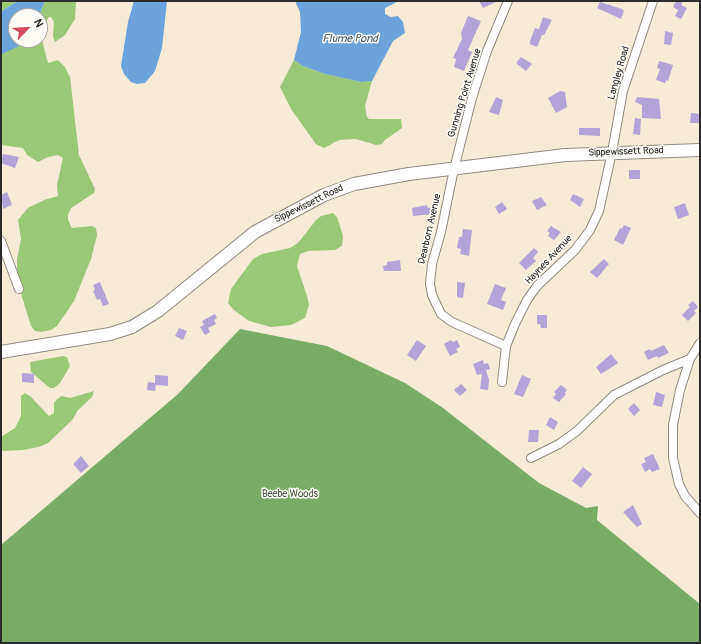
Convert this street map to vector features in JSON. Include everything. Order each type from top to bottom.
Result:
[{"type":"main road","name":"Sippewissett Road","points":[[1,352],[110,334],[132,327],[158,311],[255,232],[324,195],[369,180],[565,155],[612,152],[700,150]]},
{"type":"street","name":"Gunning Point Avenue","points":[[454,169],[478,78],[508,1]]},
{"type":"street","name":"Langley Road","points":[[612,152],[623,91],[653,1]]},
{"type":"street","name":"Haynes Avenue","points":[[502,382],[506,346],[515,324],[534,291],[574,250],[590,230],[599,211],[612,152]]},
{"type":"street","name":"Dearborn Avenue","points":[[454,169],[441,232],[432,264],[430,284],[432,295],[441,314],[452,322],[506,346]]},
{"type":"street","points":[[1,241],[19,289]]},
{"type":"street","points":[[700,343],[690,359],[680,390],[673,425],[673,458],[679,484],[685,496],[700,513]]},
{"type":"street","points":[[531,458],[559,444],[576,431],[614,396],[663,370],[690,359]]},
{"type":"green space","points":[[1,1],[18,1],[3,10],[1,17]]},
{"type":"green space","points":[[45,1],[76,2],[75,19],[65,35],[55,42],[53,36],[54,22],[51,17],[48,18],[48,8],[42,8]]},
{"type":"green space","points":[[14,48],[44,48],[48,63],[58,60],[65,67],[70,77],[79,155],[95,189],[94,193],[71,208],[68,215],[68,220],[72,228],[92,226],[96,228],[97,235],[91,259],[74,301],[57,326],[51,330],[41,332],[35,331],[31,326],[17,281],[17,259],[21,239],[18,220],[28,208],[44,200],[58,196],[57,185],[63,158],[58,155],[48,157],[38,162],[27,155],[23,148],[1,145],[1,53]]},
{"type":"green space","points":[[294,60],[303,66],[325,74],[361,82],[372,81],[365,106],[367,117],[369,119],[401,119],[402,128],[385,140],[382,144],[376,145],[356,139],[339,140],[324,148],[316,144],[291,109],[280,87]]},
{"type":"green space","points":[[333,213],[337,217],[343,236],[342,246],[335,250],[308,251],[300,254],[297,266],[309,305],[305,318],[291,325],[271,327],[249,321],[234,310],[228,303],[231,289],[253,259],[262,254],[290,248],[298,243],[316,220],[321,216]]},
{"type":"green space","name":"Beebe Woods","points":[[240,329],[327,346],[405,383],[443,408],[539,483],[586,508],[598,506],[597,520],[700,604],[700,643],[1,643],[1,545],[178,394]]},
{"type":"green space","points":[[63,356],[67,357],[70,366],[60,383],[54,388],[50,388],[31,372],[30,362]]},
{"type":"green space","points":[[94,391],[92,397],[78,410],[72,420],[48,443],[39,447],[23,450],[3,451],[1,449],[1,437],[15,428],[21,416],[21,396],[25,393],[31,397],[49,416],[54,413],[54,403],[62,396],[70,398]]},
{"type":"water","points":[[18,1],[45,1],[42,8],[8,8],[8,48],[15,48],[2,54],[1,17],[3,10]]},
{"type":"water","points":[[134,1],[167,1],[162,48],[155,71],[145,83],[137,84],[131,82],[124,74],[121,66],[128,22]]},
{"type":"water","name":"Flume Pond","points":[[295,1],[399,1],[385,8],[385,14],[391,17],[398,16],[403,22],[405,33],[393,41],[372,81],[361,82],[325,74],[303,66],[294,60],[301,32],[300,12]]},
{"type":"building","points":[[479,1],[498,1],[483,8]]},
{"type":"building","points":[[676,1],[683,1],[681,5],[687,8],[681,19],[675,16],[678,10],[673,7]]},
{"type":"building","points":[[600,2],[622,9],[624,11],[621,19],[597,8]]},
{"type":"building","points":[[468,16],[481,21],[468,50],[472,52],[464,71],[454,67],[456,59],[453,58],[462,39],[461,33]]},
{"type":"building","points":[[543,17],[552,20],[544,35],[542,35],[537,47],[530,44],[530,41],[535,28],[539,29]]},
{"type":"building","points":[[665,31],[673,33],[671,45],[664,44]]},
{"type":"building","points":[[521,57],[532,64],[526,71],[516,63]]},
{"type":"building","points":[[659,61],[673,65],[668,81],[666,80],[665,83],[656,80],[660,69],[657,68]]},
{"type":"building","points":[[560,91],[565,92],[567,107],[556,113],[548,98]]},
{"type":"building","points":[[496,97],[503,100],[499,115],[489,112]]},
{"type":"building","points":[[637,97],[659,99],[661,119],[642,118],[642,105],[635,102]]},
{"type":"building","points":[[691,113],[700,114],[700,123],[690,123]]},
{"type":"building","points":[[635,118],[641,119],[640,135],[633,134]]},
{"type":"building","points":[[579,128],[600,128],[600,136],[579,135]]},
{"type":"building","points":[[3,154],[19,157],[15,168],[1,163]]},
{"type":"building","points":[[629,170],[640,170],[640,179],[629,179]]},
{"type":"building","points":[[7,192],[12,205],[3,209],[1,195]]},
{"type":"building","points":[[573,194],[584,199],[580,207],[570,200]]},
{"type":"building","points":[[541,197],[547,205],[537,210],[532,201]]},
{"type":"building","points":[[502,202],[507,209],[499,214],[495,207]]},
{"type":"building","points":[[685,203],[689,215],[678,219],[674,207]]},
{"type":"building","points":[[427,205],[428,208],[432,207],[433,214],[413,216],[412,208]]},
{"type":"building","points":[[624,225],[631,228],[623,245],[614,240],[620,228],[622,229]]},
{"type":"building","points":[[551,226],[561,232],[554,240],[548,236],[550,233],[547,231]]},
{"type":"building","points":[[463,229],[472,230],[469,256],[460,254],[461,249],[457,248],[459,237],[462,237]]},
{"type":"building","points":[[534,248],[538,252],[533,258],[536,261],[526,270],[519,263]]},
{"type":"building","points":[[604,259],[609,264],[597,278],[590,272]]},
{"type":"building","points":[[400,260],[401,271],[384,271],[383,266],[387,265],[387,262]]},
{"type":"building","points":[[100,282],[109,304],[103,306],[100,299],[97,300],[93,291],[95,290],[93,285]]},
{"type":"building","points":[[457,282],[465,283],[463,298],[457,297]]},
{"type":"building","points":[[495,284],[506,288],[501,300],[506,302],[503,310],[487,304]]},
{"type":"building","points":[[693,301],[698,307],[694,311],[696,313],[688,321],[682,315],[690,307],[688,305]]},
{"type":"building","points":[[215,314],[217,318],[214,320],[216,324],[208,328],[210,332],[205,335],[200,327],[204,325],[202,321]]},
{"type":"building","points":[[537,315],[547,315],[547,328],[541,328],[540,324],[537,324]]},
{"type":"building","points":[[179,328],[187,331],[183,340],[175,336]]},
{"type":"building","points":[[417,340],[426,346],[416,361],[407,355]]},
{"type":"building","points":[[451,340],[453,342],[457,340],[460,347],[456,349],[458,352],[450,356],[444,344]]},
{"type":"building","points":[[664,345],[669,353],[658,358],[657,356],[648,360],[644,352],[650,349],[651,351]]},
{"type":"building","points":[[611,354],[618,363],[601,374],[596,367]]},
{"type":"building","points":[[483,360],[484,364],[488,363],[490,369],[486,370],[489,380],[488,390],[480,389],[482,374],[477,375],[473,364]]},
{"type":"building","points":[[22,373],[34,374],[34,383],[22,382]]},
{"type":"building","points":[[155,375],[168,376],[168,386],[156,385],[155,391],[147,390],[148,382],[155,383]]},
{"type":"building","points":[[522,375],[531,379],[523,397],[514,394]]},
{"type":"building","points":[[461,384],[467,390],[460,396],[454,390]]},
{"type":"building","points":[[561,385],[567,390],[565,393],[566,394],[559,402],[553,398],[556,394],[554,392]]},
{"type":"building","points":[[656,392],[665,395],[662,407],[653,405]]},
{"type":"building","points":[[634,403],[640,410],[634,416],[628,409]]},
{"type":"building","points":[[550,417],[558,422],[554,430],[546,425]]},
{"type":"building","points":[[529,430],[539,430],[538,442],[528,442]]},
{"type":"building","points":[[653,454],[660,469],[652,472],[650,469],[645,472],[641,464],[646,462],[644,458]]},
{"type":"building","points":[[81,456],[89,466],[81,473],[73,464]]},
{"type":"building","points":[[583,467],[592,474],[581,488],[572,481]]},
{"type":"building","points":[[633,505],[642,524],[637,527],[623,512]]}]
